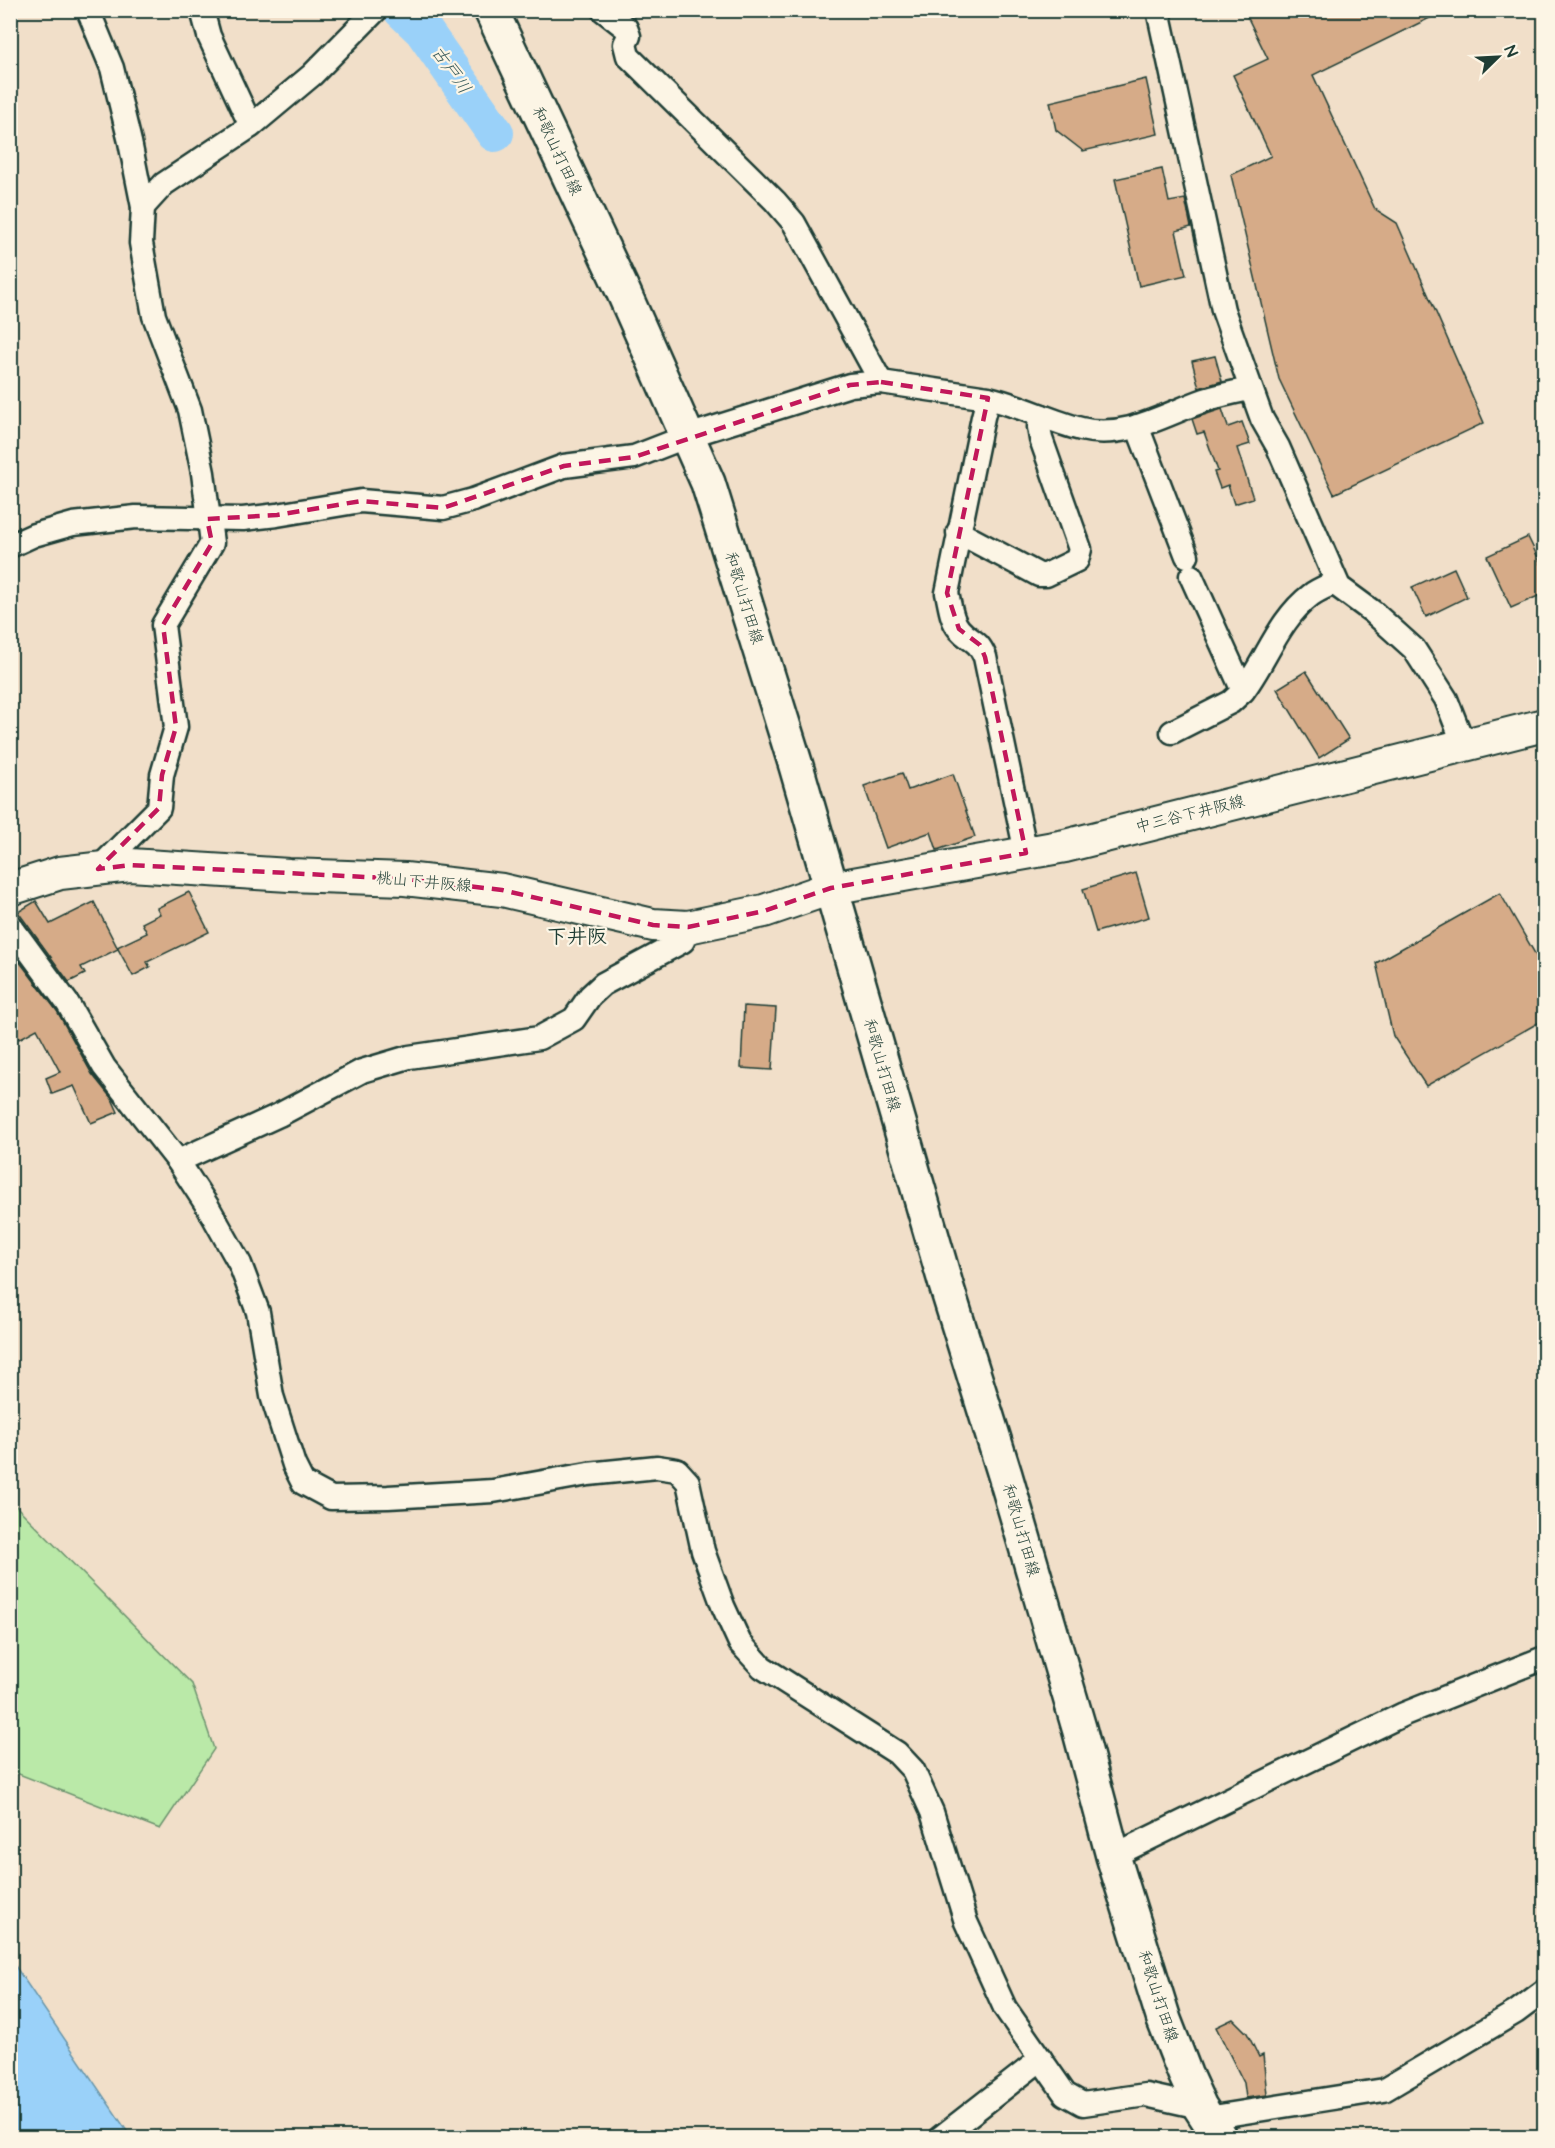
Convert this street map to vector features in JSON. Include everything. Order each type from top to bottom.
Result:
[{"type":"main road","name":"和歌山打田線","points":[[491,10],[623,291],[708,483],[796,766],[946,1286],[1005,1475],[1079,1728],[1113,1856],[1164,2020],[1185,2074],[1209,2121]]},
{"type":"main road","name":"中三谷下井阪線","points":[[831,888],[1065,846],[1545,725]]},
{"type":"main road","name":"桃山下井阪線","points":[[10,890],[60,873],[130,865],[289,875],[405,879],[502,890],[653,925],[688,927],[764,910],[831,888]]},
{"type":"street","points":[[88,10],[112,68],[143,207],[141,243],[154,316],[190,410],[203,473],[207,519],[212,543],[164,625],[176,727],[162,775],[159,808],[98,869]]},
{"type":"street","points":[[202,10],[209,36],[251,126]]},
{"type":"street","points":[[143,207],[164,184],[251,126],[312,75],[376,10]]},
{"type":"street","points":[[603,10],[626,28],[629,36],[625,44],[628,56],[775,201],[794,223],[881,382]]},
{"type":"street","points":[[1158,10],[1223,310],[1250,389],[1339,587],[1373,612],[1414,649],[1446,699],[1464,745]]},
{"type":"street","points":[[10,546],[34,535],[73,524],[136,517],[243,519],[361,501],[443,508],[473,500],[564,466],[634,457],[688,436],[850,385],[881,382],[988,398],[1082,429],[1111,433],[1137,426],[1204,401],[1250,389]]},
{"type":"street","points":[[988,398],[982,417],[947,593],[959,629],[980,645],[985,657],[1026,853]]},
{"type":"street","points":[[958,532],[1039,575],[1046,575],[1077,560],[1080,549],[1041,439],[1039,427],[1042,416]]},
{"type":"street","points":[[1137,426],[1189,566],[1243,692]]},
{"type":"street","points":[[1172,732],[1231,702],[1243,692],[1294,612],[1312,594],[1336,582]]},
{"type":"street","points":[[10,925],[68,1004],[104,1067],[178,1161],[208,1207],[240,1264],[258,1312],[272,1396],[294,1466],[303,1483],[331,1498],[388,1497],[493,1491],[588,1474],[657,1467],[676,1470],[688,1482],[703,1551],[723,1606],[740,1643],[762,1667],[897,1753],[913,1770],[932,1812],[966,1922],[1005,2008],[1065,2094],[1083,2104],[1146,2095],[1209,2121],[1384,2090],[1516,2012],[1545,1991]]},
{"type":"street","points":[[178,1161],[279,1115],[362,1071],[409,1057],[539,1038],[574,1019],[590,996],[603,984],[683,941],[688,927]]},
{"type":"street","points":[[1113,1856],[1404,1714],[1545,1658]]},
{"type":"street","points":[[940,2138],[1041,2059]]},
{"type":"highlighted area","points":[[881,382],[988,398],[947,593],[959,629],[980,645],[985,657],[1026,853],[831,888],[764,911],[688,927],[653,925],[502,890],[405,879],[130,865],[98,869],[159,808],[162,775],[176,727],[163,625],[212,543],[207,519],[277,515],[361,501],[443,508],[564,466],[634,457],[850,385]]},
{"type":"green space","points":[[10,1500],[192,1684],[214,1749],[160,1829],[11,1771]]},
{"type":"water","points":[[11,1960],[131,2137],[11,2137]]},
{"type":"building","points":[[1244,10],[1446,10],[1313,75],[1375,209],[1397,223],[1484,423],[1334,494],[1279,379],[1231,175],[1271,156],[1233,75],[1268,59]]},
{"type":"building","points":[[1146,79],[1158,134],[1083,151],[1056,130],[1050,102]]},
{"type":"building","points":[[1162,169],[1169,202],[1185,199],[1191,227],[1176,231],[1186,275],[1139,286],[1115,179]]},
{"type":"building","points":[[1215,356],[1222,381],[1199,388],[1192,361]]},
{"type":"building","points":[[1222,409],[1228,427],[1242,422],[1250,444],[1237,448],[1253,498],[1234,504],[1228,485],[1220,488],[1214,472],[1218,471],[1204,432],[1197,434],[1192,419]]},
{"type":"building","points":[[1528,537],[1545,572],[1545,593],[1511,608],[1487,556]]},
{"type":"building","points":[[1454,568],[1467,597],[1426,617],[1412,587]]},
{"type":"building","points":[[1306,671],[1349,739],[1319,758],[1277,689]]},
{"type":"building","points":[[902,773],[908,790],[953,774],[975,837],[937,850],[931,832],[886,848],[864,786]]},
{"type":"building","points":[[1136,873],[1149,917],[1096,932],[1083,889]]},
{"type":"building","points":[[189,892],[209,932],[147,962],[150,967],[133,976],[117,947],[147,933],[142,923],[160,914],[157,908]]},
{"type":"building","points":[[1500,893],[1545,971],[1545,1019],[1426,1086],[1393,1036],[1376,963]]},
{"type":"building","points":[[36,901],[50,924],[94,902],[118,949],[81,967],[85,974],[69,982],[18,912]]},
{"type":"building","points":[[16,957],[57,1011],[92,1074],[112,1099],[118,1112],[91,1123],[74,1086],[52,1094],[46,1078],[60,1072],[37,1029],[19,1039],[10,1024],[10,960]]},
{"type":"building","points":[[744,1006],[776,1008],[772,1070],[741,1068]]},
{"type":"building","points":[[1233,2019],[1247,2033],[1259,2057],[1263,2055],[1267,2095],[1246,2098],[1244,2083],[1216,2027]]},
{"type":"waterway","name":"古戸川","points":[[402,10],[423,30],[495,133]]},
{"type":"district","name":"下井阪","points":[[577,937]]}]
